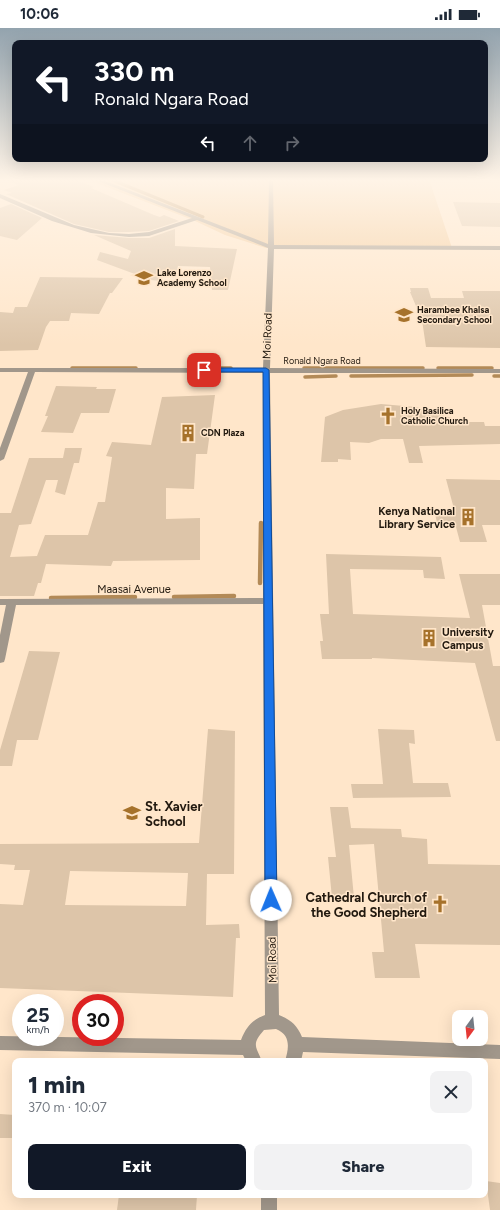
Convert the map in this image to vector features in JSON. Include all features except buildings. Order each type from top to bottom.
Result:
[{"type":"street","points":[[109,234],[145,234]]},
{"type":"street","points":[[237,234],[271,247],[500,248]]},
{"type":"street","name":"Moi Road","points":[[271,234],[266,370],[272,1021]]},
{"type":"street","name":"Ronald Ngara Road","points":[[0,370],[500,371]]},
{"type":"street","points":[[0,459],[32,370]]},
{"type":"street","name":"Maasai Avenue","points":[[0,602],[268,601]]},
{"type":"street","points":[[0,659],[12,602]]},
{"type":"street","points":[[0,1043],[251,1055],[251,1034],[255,1029],[266,1022],[272,1021],[286,1025],[295,1036],[297,1044],[296,1053],[294,1058]]},
{"type":"street","points":[[297,1044],[500,1052]]},
{"type":"street","points":[[269,1198],[269,1210]]},
{"type":"shaded area","points":[[223,234],[447,234],[452,248],[266,248]]},
{"type":"waterway","points":[[72,368],[136,368]]},
{"type":"waterway","points":[[209,368],[231,368]]},
{"type":"waterway","points":[[304,368],[423,368]]},
{"type":"waterway","points":[[438,368],[492,368]]},
{"type":"waterway","points":[[351,376],[472,375]]},
{"type":"waterway","points":[[305,377],[336,376]]},
{"type":"waterway","points":[[494,376],[500,376]]},
{"type":"waterway","points":[[260,583],[261,523]]},
{"type":"waterway","points":[[174,597],[234,596]]},
{"type":"waterway","points":[[51,598],[135,597]]},
{"type":"place","name":"Lake Lorenzo Academy School","points":[[144,278]]},
{"type":"place","name":"Harambee Khalsa Secondary School","points":[[404,315]]},
{"type":"place","name":"Holy Basilica Catholic Church","points":[[388,416]]},
{"type":"place","name":"CDN Plaza","points":[[188,433]]},
{"type":"place","name":"Kenya National Library Service","points":[[468,517]]},
{"type":"place","name":"University Campus","points":[[429,638]]},
{"type":"place","name":"St. Xavier School","points":[[132,813]]},
{"type":"place","name":"Cathedral Church of the Good Shepherd","points":[[440,904]]},
{"type":"route","points":[[204,370],[266,370],[271,900]]}]
